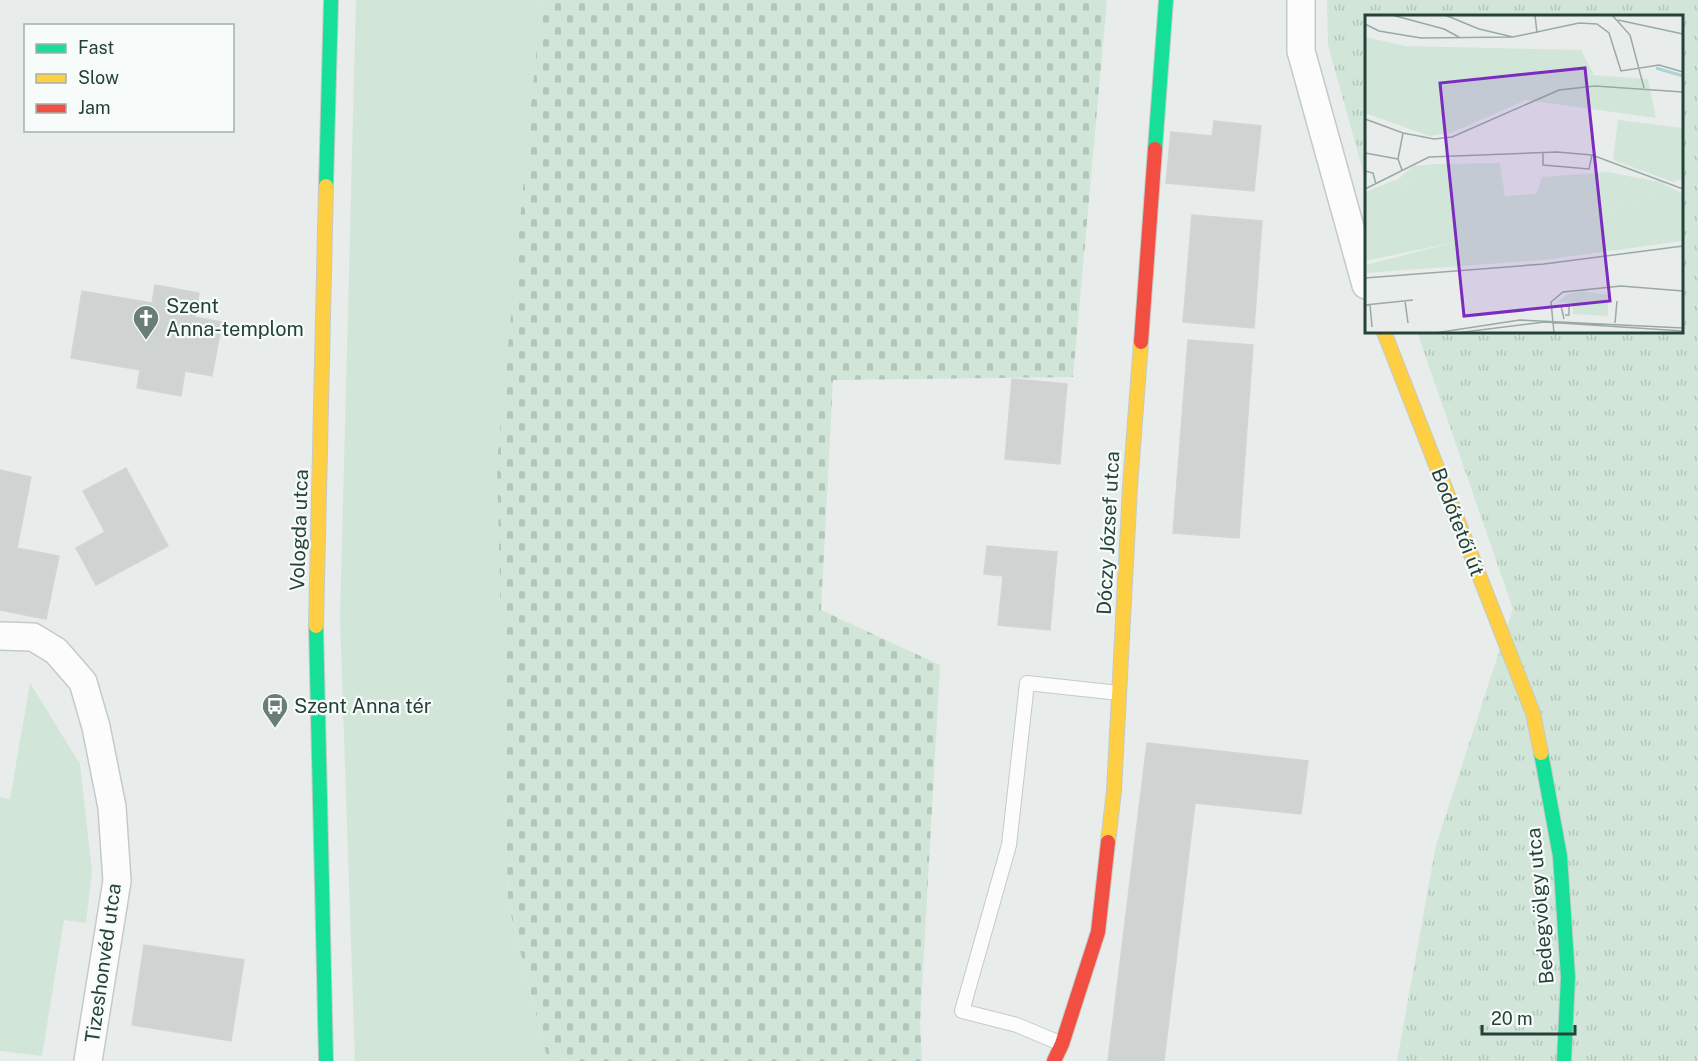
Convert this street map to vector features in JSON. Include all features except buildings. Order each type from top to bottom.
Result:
[{"type":"street","name":"Vologda utca","points":[[326,1061],[316,618],[331,0]]},
{"type":"street","name":"Dóczy József utca","points":[[1054,1061],[1062,1044],[1098,932],[1114,791],[1130,487],[1166,0]]},
{"type":"street","points":[[1301,0],[1301,51],[1365,281]]},
{"type":"street","name":"Bodótetői út","points":[[1384,333],[1533,713]]},
{"type":"street","name":"Tizeshonvéd utca","points":[[0,636],[33,637],[57,651],[83,682],[98,739],[112,807],[117,881],[88,1061]]},
{"type":"street","name":"Bedegvölgy utca","points":[[1533,713],[1560,856],[1568,977],[1564,1061]]},
{"type":"lane","points":[[1062,1044],[1017,1025],[962,1011],[1009,844],[1027,683],[1119,693]]},
{"type":"green space","points":[[356,0],[541,0],[497,463],[508,904],[546,1054],[574,1061],[355,1061],[340,619]]},
{"type":"green space","points":[[541,0],[1107,0],[1073,377],[833,380],[821,610],[940,665],[920,1023],[922,1061],[574,1061],[546,1054],[508,904],[496,461]]},
{"type":"green space","points":[[1327,0],[1698,0],[1698,1061],[1397,1061],[1436,845],[1513,609],[1417,333],[1683,333],[1683,15],[1365,15],[1365,178],[1328,45]]},
{"type":"green space","points":[[30,683],[80,764],[92,871],[86,923],[64,920],[42,1056],[0,1051],[0,797],[10,799]]},
{"type":"traffic: fast","points":[[326,186],[331,0]]},
{"type":"traffic: fast","points":[[1155,149],[1166,0]]},
{"type":"traffic: fast","points":[[316,626],[326,1061]]},
{"type":"traffic: fast","points":[[1541,753],[1560,856],[1568,977],[1564,1061]]},
{"type":"traffic: slow","points":[[316,626],[326,186]]},
{"type":"traffic: slow","points":[[1384,333],[1533,713],[1541,753]]},
{"type":"traffic: slow","points":[[1108,842],[1114,791],[1130,487],[1141,342]]},
{"type":"traffic: jam","points":[[1141,342],[1155,149]]},
{"type":"traffic: jam","points":[[1054,1061],[1062,1044],[1098,932],[1108,842]]},
{"type":"place","name":"Szent Anna-templom","points":[[146,341]]},
{"type":"place","name":"Szent Anna tér","points":[[275,729]]}]
